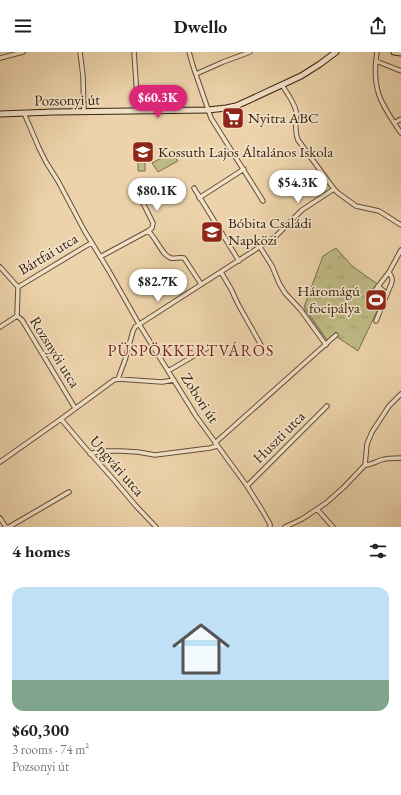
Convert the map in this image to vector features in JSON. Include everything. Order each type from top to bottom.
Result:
[{"type":"street","points":[[0,58],[23,52]]},
{"type":"street","points":[[80,52],[84,76],[84,111]]},
{"type":"street","points":[[134,52],[138,110]]},
{"type":"street","points":[[190,52],[211,118],[263,200]]},
{"type":"street","points":[[196,74],[250,52]]},
{"type":"street","points":[[336,52],[341,52]]},
{"type":"street","name":"Pozsonyi út","points":[[0,114],[221,109],[236,106],[282,85],[312,69],[336,52]]},
{"type":"street","points":[[377,52],[376,80],[378,92],[383,104],[401,134]]},
{"type":"street","points":[[394,52],[401,53]]},
{"type":"street","points":[[376,61],[401,71]]},
{"type":"street","points":[[282,85],[291,99],[296,112],[296,133],[298,140],[334,188],[356,206],[379,211],[401,225]]},
{"type":"street","name":"Zobori út","points":[[24,113],[46,162],[58,181],[91,243],[139,324],[189,405],[216,445],[247,486],[270,525],[274,527]]},
{"type":"street","points":[[394,123],[401,119]]},
{"type":"street","points":[[199,198],[244,169]]},
{"type":"street","points":[[194,188],[239,261]]},
{"type":"street","points":[[118,379],[126,360],[135,327],[275,237],[302,210],[334,188]]},
{"type":"street","points":[[100,257],[152,228],[153,223],[136,189]]},
{"type":"street","points":[[148,231],[165,255],[171,258],[184,258],[201,284]]},
{"type":"street","name":"Bártfai utca","points":[[18,286],[91,243]]},
{"type":"street","points":[[260,247],[272,266],[285,293],[300,309],[326,345]]},
{"type":"street","points":[[373,292],[389,272],[401,250]]},
{"type":"street","points":[[0,267],[18,286]]},
{"type":"street","points":[[221,272],[261,345]]},
{"type":"street","points":[[376,321],[392,282],[389,272]]},
{"type":"street","name":"Rozsnyói utca","points":[[18,286],[17,316],[22,320],[76,408]]},
{"type":"street","points":[[378,286],[387,294]]},
{"type":"street","points":[[0,327],[17,316]]},
{"type":"street","points":[[90,454],[100,451],[120,451],[155,455],[210,448],[216,445],[336,335]]},
{"type":"street","points":[[168,371],[209,347]]},
{"type":"street","points":[[0,462],[114,380],[162,382],[174,380]]},
{"type":"street","points":[[365,465],[367,444],[372,432],[389,406],[401,394]]},
{"type":"street","name":"Huszti utca","points":[[247,486],[327,406]]},
{"type":"street","name":"Ungvári utca","points":[[61,419],[90,454],[156,527]]},
{"type":"street","points":[[285,527],[302,519],[317,509],[344,487],[365,465],[388,458],[401,458]]},
{"type":"street","points":[[9,527],[69,492]]},
{"type":"street","points":[[317,509],[333,527]]},
{"type":"street","points":[[0,518],[6,527]]},
{"type":"green space","points":[[172,152],[178,161],[158,172],[152,163]]},
{"type":"green space","points":[[138,159],[145,159],[145,171],[138,171]]},
{"type":"green space","points":[[336,248],[352,266],[376,283],[385,294],[358,351],[334,335],[327,340],[304,307],[323,256]]},
{"type":"green space","name":"Háromágú focipálya","points":[[375,294],[381,298],[376,306],[370,302]]},
{"type":"waterway","points":[[304,309],[325,338]]},
{"type":"place","name":"Nyitra ABC","points":[[233,118]]},
{"type":"place","name":"Kossuth Lajos Általános Iskola","points":[[143,152]]},
{"type":"place","name":"Bóbita Családi Napközi","points":[[212,232]]},
{"type":"place","name":"Háromágú focipálya","points":[[376,300]]},
{"type":"district","name":"PÜSPÖKKERTVÁROS","points":[[191,350]]}]
